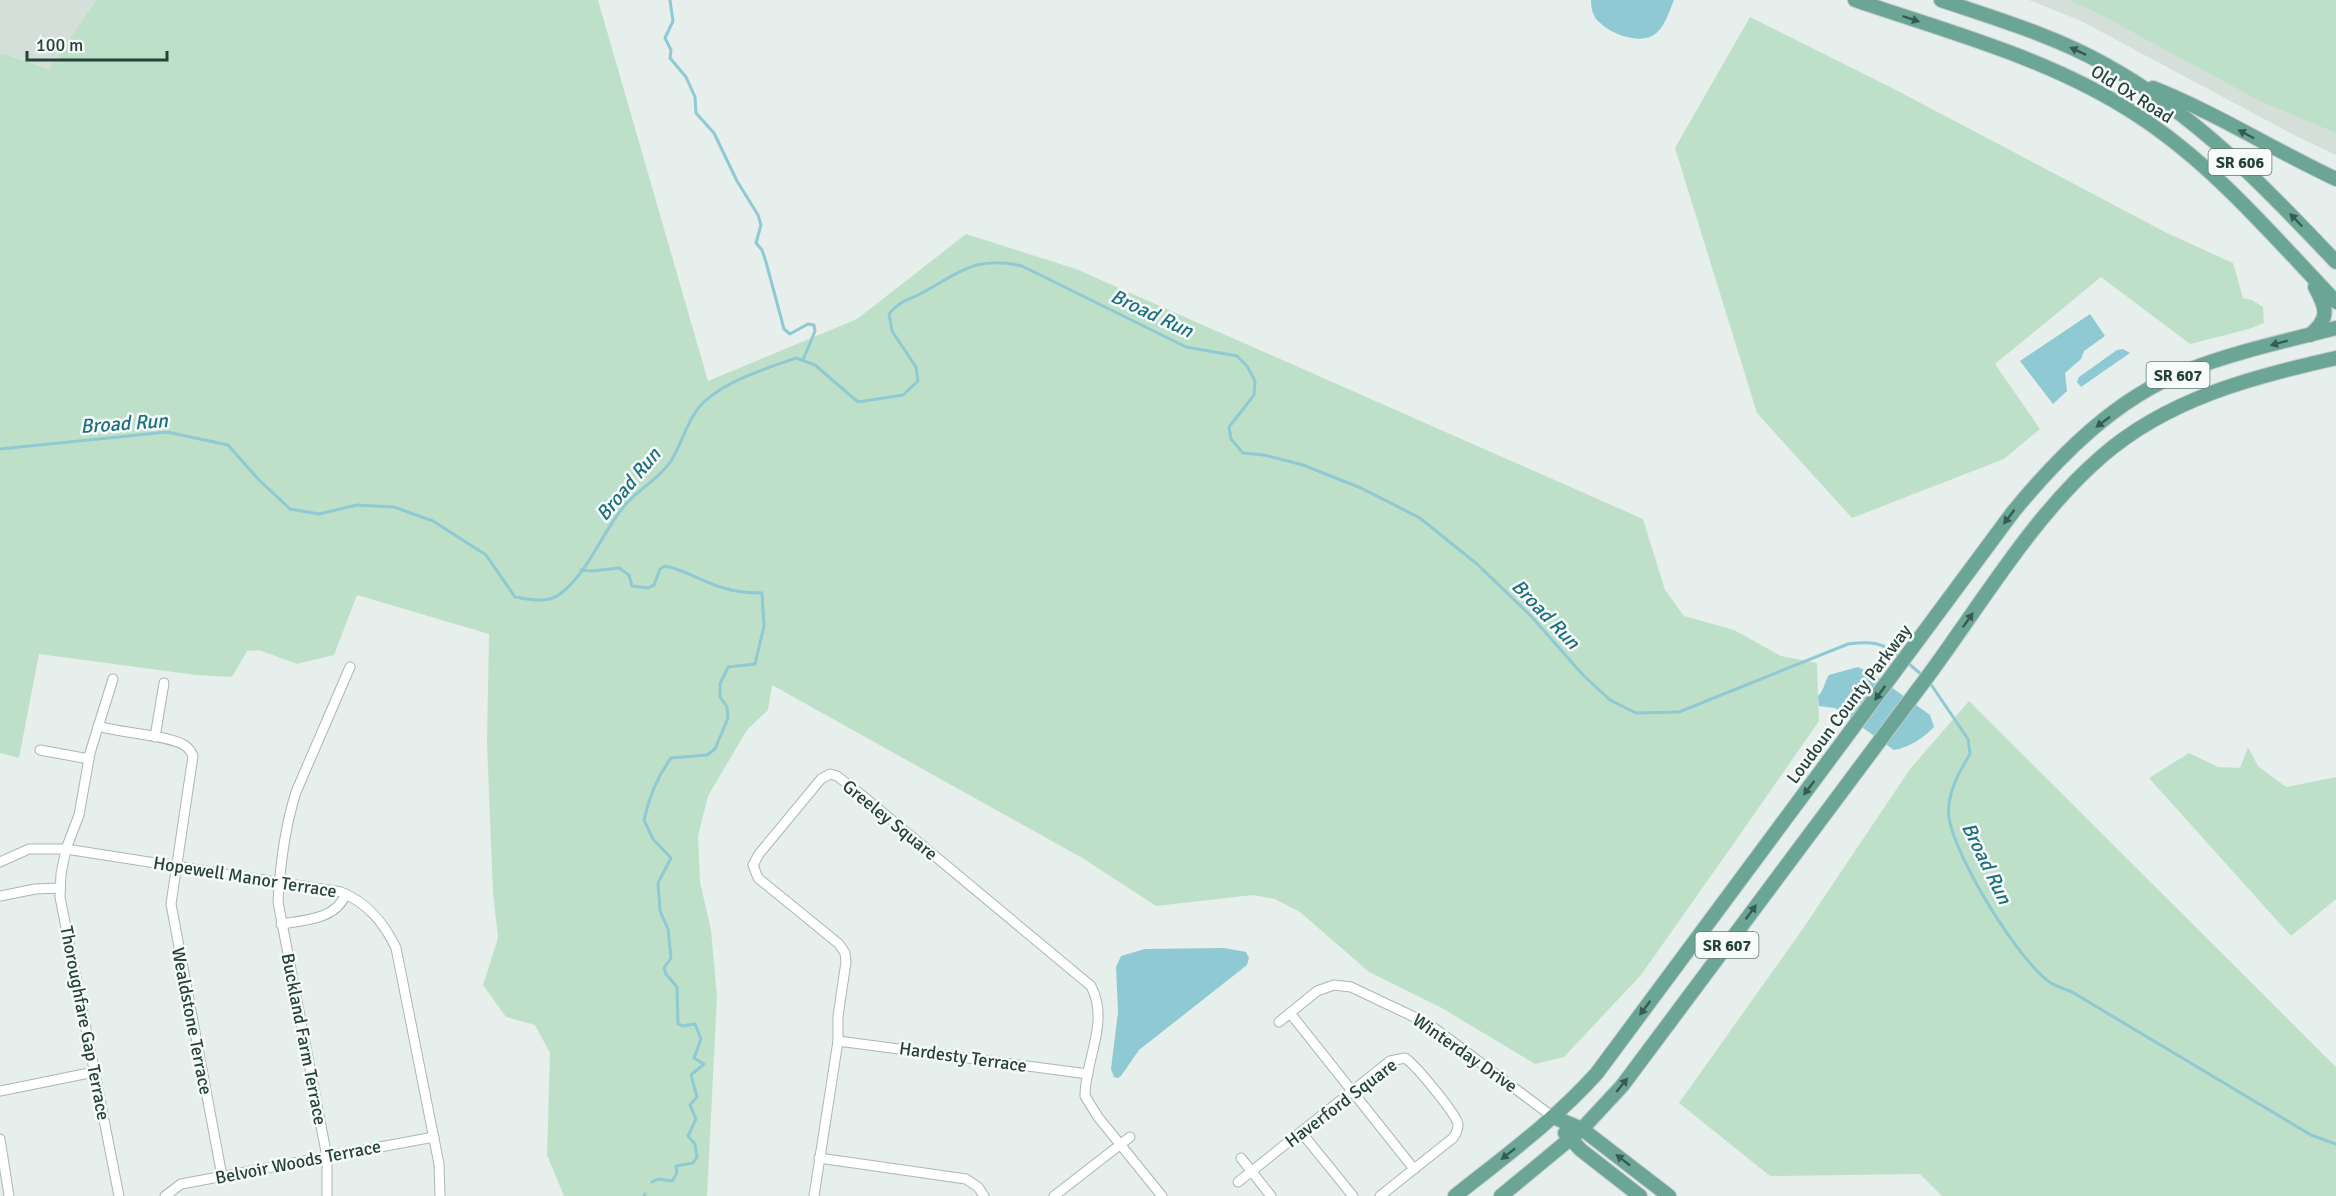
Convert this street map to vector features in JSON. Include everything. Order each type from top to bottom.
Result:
[{"type":"main road","name":"Old Ox Road","points":[[1855,0],[2034,62],[2071,78],[2122,105],[2163,133],[2204,166],[2240,200],[2336,302]]},
{"type":"main road","name":"Old Ox Road","points":[[1941,0],[2020,27],[2071,48],[2130,78],[2235,158],[2336,262]]},
{"type":"main road","points":[[2130,78],[2182,100],[2286,156],[2336,179]]},
{"type":"main road","points":[[2303,268],[2320,295],[2325,309],[2324,321],[2309,335]]},
{"type":"main road","name":"Loudoun County Parkway","points":[[1455,1196],[1552,1117],[1597,1073],[2021,503],[2060,458],[2093,429],[2131,401],[2185,371],[2336,328]]},
{"type":"main road","name":"SR 607","points":[[1501,1196],[1570,1140],[1622,1086],[1934,668],[2003,569],[2063,496],[2101,457],[2148,423],[2187,402],[2258,376],[2336,358]]},
{"type":"main road","points":[[1552,1117],[1582,1129],[1669,1196]]},
{"type":"main road","points":[[1552,1117],[1570,1140],[1640,1196]]},
{"type":"street","name":"Buckland Farm Terrace","points":[[327,1196],[327,1157],[278,902],[291,808],[350,667]]},
{"type":"street","name":"Thoroughfare Gap Terrace","points":[[113,679],[89,759],[80,814],[66,849],[60,897],[119,1196]]},
{"type":"street","points":[[155,737],[164,683]]},
{"type":"street","name":"Wealdstone Terrace","points":[[98,726],[176,741],[184,744],[193,756],[171,904],[222,1176]]},
{"type":"street","points":[[40,750],[89,759]]},
{"type":"street","name":"Greeley Square","points":[[814,1196],[838,1041],[837,1016],[846,962],[845,953],[839,944],[758,878],[753,865],[759,854],[821,778],[830,774],[837,776],[858,792],[1091,986],[1095,994],[1098,1026],[1085,1096],[1088,1103],[1162,1196]]},
{"type":"street","name":"Hopewell Manor Terrace","points":[[0,862],[29,849],[66,849],[346,894],[377,916],[396,948],[439,1164],[440,1196]]},
{"type":"street","points":[[0,896],[34,889],[60,888]]},
{"type":"street","points":[[281,924],[328,915],[338,908],[346,894]]},
{"type":"street","name":"Winterday Drive","points":[[1279,1022],[1317,991],[1335,985],[1351,987],[1429,1024],[1552,1117]]},
{"type":"street","points":[[1290,1013],[1413,1169]]},
{"type":"street","name":"Hardesty Terrace","points":[[838,1041],[1088,1074]]},
{"type":"street","name":"Haverford Square","points":[[1238,1182],[1390,1061],[1400,1058],[1410,1061],[1455,1118],[1457,1132],[1454,1138],[1380,1196]]},
{"type":"street","points":[[0,1091],[94,1072]]},
{"type":"street","points":[[1301,1131],[1353,1196]]},
{"type":"street","name":"Belvoir Woods Terrace","points":[[165,1196],[181,1184],[434,1137]]},
{"type":"street","points":[[1054,1196],[1130,1137]]},
{"type":"street","points":[[0,1139],[9,1196]]},
{"type":"street","points":[[819,1158],[966,1179],[978,1186],[984,1196]]},
{"type":"street","points":[[1241,1158],[1271,1196]]},
{"type":"shaded area","points":[[0,0],[96,0],[49,69],[3,53],[0,55]]},
{"type":"shaded area","points":[[2029,0],[2336,0],[2336,155],[2294,135],[2081,21]]},
{"type":"green space","points":[[96,0],[598,0],[708,381],[857,319],[966,234],[1076,269],[1643,519],[1665,590],[1684,616],[1734,630],[1781,656],[1817,663],[1819,721],[1641,975],[1564,1057],[1535,1064],[1440,1007],[1369,972],[1300,912],[1275,899],[1253,895],[1156,906],[1084,859],[772,685],[768,710],[747,730],[708,796],[698,836],[700,882],[711,930],[717,996],[707,1196],[564,1196],[547,1155],[550,1053],[535,1025],[506,1017],[483,985],[498,938],[493,892],[487,742],[489,634],[357,595],[334,655],[297,664],[259,650],[247,651],[232,677],[196,675],[39,654],[19,758],[0,753],[0,55],[2,53],[49,69]]},
{"type":"green space","points":[[2069,0],[2336,0],[2336,133],[2262,102]]},
{"type":"green space","points":[[1750,17],[1892,88],[2167,233],[2233,263],[2243,298],[2252,300],[2263,307],[2264,323],[2190,344],[2101,277],[1995,364],[2040,429],[2004,459],[1852,518],[1757,413],[1675,148]]},
{"type":"green space","points":[[1969,701],[2336,1067],[2336,1196],[1942,1196],[1920,1174],[1770,1176],[1679,1103],[1802,930],[1910,769]]},
{"type":"green space","points":[[2248,747],[2258,766],[2286,787],[2336,777],[2336,899],[2291,936],[2149,778],[2189,753],[2218,767],[2240,768]]},
{"type":"water","points":[[1591,0],[1674,0],[1660,30],[1652,36],[1639,39],[1624,36],[1604,26],[1594,15]]},
{"type":"water","points":[[2090,314],[2105,336],[2084,351],[2081,359],[2065,373],[2067,391],[2053,404],[2020,361]]},
{"type":"water","points":[[2123,349],[2130,353],[2081,387],[2077,382],[2079,377],[2117,350]]},
{"type":"water","points":[[1858,667],[1873,674],[1930,715],[1934,727],[1915,742],[1894,750],[1835,708],[1819,706],[1818,696],[1829,675]]},
{"type":"water","points":[[1224,948],[1246,952],[1249,958],[1247,965],[1139,1050],[1121,1076],[1114,1077],[1111,1069],[1118,1012],[1116,967],[1121,956],[1145,949]]},
{"type":"waterway","points":[[670,0],[673,21],[665,38],[671,50],[670,58],[686,77],[695,97],[696,113],[714,133],[737,181],[758,215],[761,225],[756,243],[762,250],[766,262],[784,329],[790,334],[808,324],[814,325],[815,331],[803,360]]},
{"type":"waterway","name":"Broad Run","points":[[0,449],[167,432],[228,445],[259,480],[290,509],[319,514],[357,505],[394,507],[433,521],[486,555],[515,597],[550,599],[560,594],[579,575],[625,505],[666,468],[694,414],[715,393],[748,375],[796,358],[815,365],[858,402],[903,395],[918,381],[916,367],[892,331],[889,314],[900,304],[968,268],[979,264],[1006,263],[1022,266],[1186,347],[1237,356],[1247,366],[1255,381],[1254,395],[1229,427],[1231,439],[1243,453],[1264,455],[1303,465],[1361,488],[1420,518],[1477,564],[1531,616],[1583,675],[1610,700],[1636,713],[1679,712],[1848,644],[1876,644],[1888,648],[1901,657]]},
{"type":"waterway","points":[[581,570],[619,568],[629,575],[632,586],[648,588],[654,585],[660,569],[665,566],[729,589],[762,593],[764,626],[755,664],[728,667],[720,684],[720,697],[727,707],[728,718],[715,749],[707,755],[671,758],[654,788],[644,820],[653,839],[671,858],[658,883],[660,911],[668,929],[671,958],[664,968],[677,987],[678,1024],[683,1026],[695,1024],[701,1039],[694,1058],[704,1064],[691,1075],[697,1097],[690,1105],[696,1119],[688,1136],[695,1144],[697,1157],[693,1163],[676,1166],[677,1173],[672,1181],[658,1179],[652,1182]]},
{"type":"waterway","name":"Broad Run","points":[[1908,663],[1923,676]]},
{"type":"waterway","name":"Broad Run","points":[[1928,680],[1968,739],[1970,754],[1958,776],[1949,801],[1949,818],[1954,835],[1975,882],[1990,907],[2037,971],[2053,984],[2072,992],[2311,1135],[2336,1144]]}]
